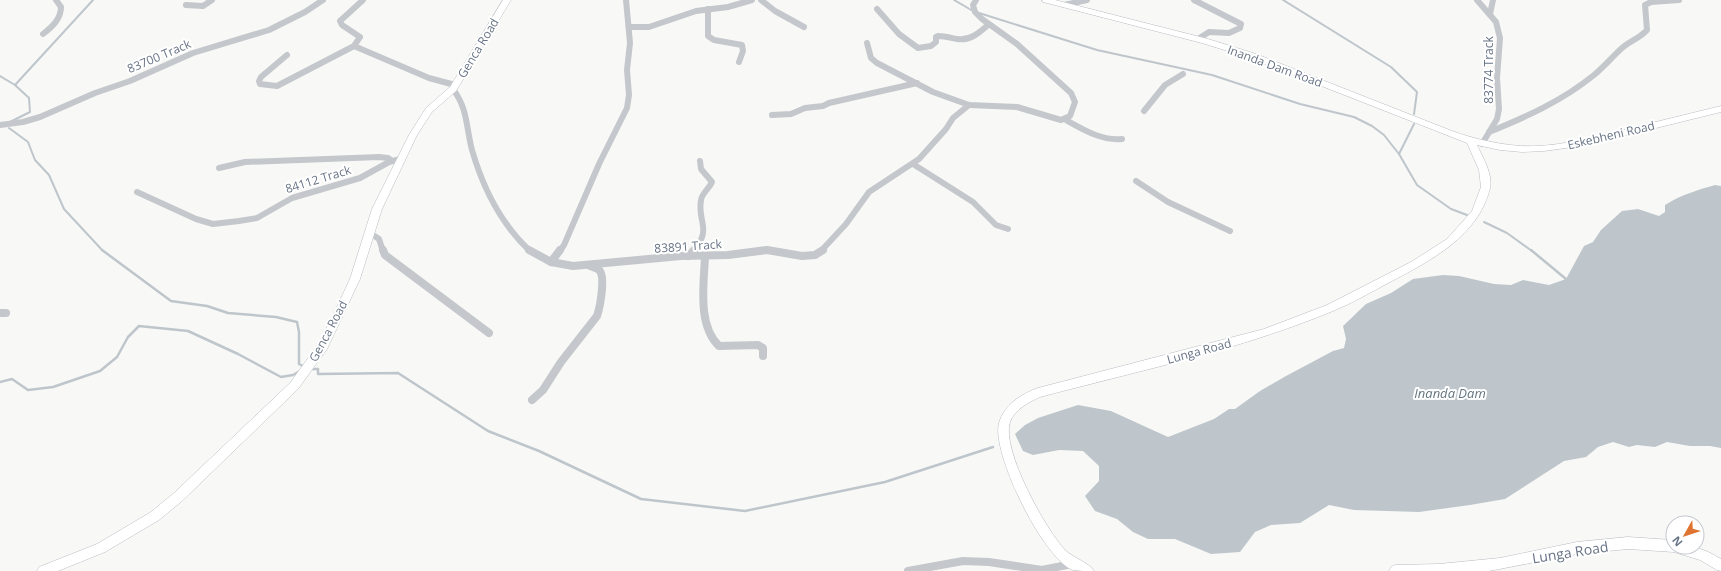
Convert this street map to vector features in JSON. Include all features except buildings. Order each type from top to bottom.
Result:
[{"type":"street","points":[[43,34],[52,28],[61,12],[61,7],[56,0]]},
{"type":"street","points":[[186,5],[196,7],[202,6],[212,0]]},
{"type":"street","name":"83700 Track","points":[[0,125],[23,122],[40,117],[95,93],[130,81],[193,53],[269,30],[306,12],[323,0]]},
{"type":"street","points":[[287,55],[261,77],[259,81],[260,84],[278,86],[354,46],[360,37],[342,25],[340,21],[363,0]]},
{"type":"street","name":"Genca Road","points":[[45,571],[101,548],[155,516],[178,497],[294,386],[323,346],[339,313],[354,279],[377,209],[396,160],[429,110],[454,87],[507,0]]},
{"type":"street","points":[[551,262],[564,245],[599,164],[627,108],[629,94],[627,70],[630,43],[626,0]]},
{"type":"street","points":[[629,27],[649,27],[687,14],[708,9],[728,7],[752,0]]},
{"type":"street","points":[[761,0],[775,11],[804,27]]},
{"type":"street","points":[[976,0],[973,5],[975,12],[988,25],[1017,44],[1072,93],[1075,102],[1074,109],[1070,116],[1064,119]]},
{"type":"street","name":"Inanda Dam Road","points":[[1046,0],[1198,39],[1253,56],[1471,141],[1500,147]]},
{"type":"street","points":[[1064,5],[1087,0]]},
{"type":"street","points":[[1194,0],[1241,24],[1240,28],[1236,31],[1225,33],[1210,32],[1198,39]]},
{"type":"street","name":"83774 Track","points":[[1477,0],[1490,14],[1498,28],[1500,50],[1497,78],[1499,109],[1497,119],[1482,144]]},
{"type":"street","points":[[1490,14],[1494,0]]},
{"type":"street","points":[[1489,132],[1529,116],[1555,102],[1594,75],[1624,46],[1642,36],[1647,30],[1645,5],[1651,2],[1679,0]]},
{"type":"street","points":[[708,9],[706,32],[708,36],[719,41],[742,45],[743,51],[738,62]]},
{"type":"street","points":[[877,9],[899,34],[918,48],[931,46],[936,42],[936,37],[941,36],[954,39],[970,39],[988,25]]},
{"type":"street","points":[[867,43],[870,56],[873,61],[933,92],[969,105],[1017,107],[1064,119],[1106,139],[1122,139]]},
{"type":"street","points":[[354,46],[375,53],[433,81],[454,87]]},
{"type":"street","points":[[1144,111],[1165,85],[1183,74]]},
{"type":"street","points":[[772,115],[791,114],[805,108],[824,106],[829,103],[917,83]]},
{"type":"street","name":"83891 Track","points":[[454,87],[464,104],[468,116],[474,156],[490,196],[509,227],[534,254],[551,262],[563,265],[583,265],[688,256],[728,255],[767,250],[802,256],[815,256],[825,248],[846,224],[869,192],[913,164],[926,153],[954,118],[969,105]]},
{"type":"street","name":"Eskebheni Road","points":[[1500,147],[1522,149],[1563,146],[1721,109]]},
{"type":"street","name":"Lunga Road","points":[[1088,571],[1072,564],[1060,553],[1051,541],[1033,512],[1005,449],[1002,436],[1004,425],[1016,405],[1027,397],[1046,390],[1265,333],[1331,308],[1414,265],[1450,242],[1476,213],[1486,187],[1484,170],[1471,141]]},
{"type":"street","points":[[219,168],[245,162],[379,157],[396,160]]},
{"type":"street","name":"84112 Track","points":[[137,192],[196,220],[213,224],[253,219],[292,198],[360,178],[396,160]]},
{"type":"street","points":[[688,256],[703,237],[704,231],[700,214],[701,196],[712,182],[701,169],[700,161]]},
{"type":"street","points":[[913,164],[973,202],[996,225],[1008,229]]},
{"type":"street","points":[[1136,181],[1143,187],[1174,204],[1230,231]]},
{"type":"street","points":[[370,233],[379,239],[383,252],[389,259],[403,267],[489,333]]},
{"type":"street","points":[[705,256],[704,285],[706,324],[712,340],[719,346],[758,345],[763,348],[763,356]]},
{"type":"street","points":[[532,400],[543,390],[561,362],[594,321],[600,308],[602,288],[601,272],[597,268],[583,265]]},
{"type":"street","name":"Lunga Road","points":[[1395,571],[1439,570],[1500,564],[1577,548],[1628,543],[1665,545]]},
{"type":"street","points":[[1703,555],[1721,566]]},
{"type":"street","points":[[908,571],[944,564],[979,560],[1040,570],[1055,569],[1072,564]]},
{"type":"water","name":"Inanda Dam","points":[[1715,185],[1721,186],[1721,448],[1710,446],[1690,446],[1667,442],[1655,447],[1637,445],[1629,447],[1613,442],[1598,447],[1586,457],[1564,461],[1505,499],[1419,512],[1354,510],[1329,505],[1300,523],[1271,525],[1255,532],[1240,552],[1211,554],[1175,539],[1148,539],[1133,532],[1117,519],[1095,511],[1085,496],[1099,481],[1099,466],[1083,451],[1059,450],[1033,455],[1023,451],[1015,434],[1025,425],[1038,418],[1078,405],[1111,411],[1168,437],[1214,419],[1229,409],[1235,409],[1260,391],[1286,376],[1333,351],[1344,348],[1346,339],[1343,326],[1366,304],[1391,293],[1413,279],[1443,275],[1459,276],[1494,284],[1511,285],[1523,280],[1549,285],[1566,279],[1584,246],[1593,242],[1601,230],[1622,211],[1638,209],[1659,216],[1665,212],[1665,205],[1671,201],[1689,193]]},
{"type":"waterway","points":[[15,85],[93,0]]},
{"type":"waterway","points":[[954,0],[973,11]]},
{"type":"waterway","points":[[1283,0],[1391,67],[1417,92],[1414,114]]},
{"type":"waterway","points":[[979,13],[1097,50],[1212,75],[1300,104],[1354,117],[1372,126],[1384,135],[1399,154]]},
{"type":"waterway","points":[[0,76],[15,85]]},
{"type":"waterway","points":[[10,122],[30,112],[29,98],[15,85]]},
{"type":"waterway","points":[[1399,154],[1414,124]]},
{"type":"waterway","points":[[9,128],[28,142],[35,160],[49,175],[64,209],[102,250]]},
{"type":"waterway","points":[[1399,154],[1417,185],[1451,209],[1467,215]]},
{"type":"waterway","points":[[1484,222],[1507,233],[1532,251]]},
{"type":"waterway","points":[[102,250],[171,301],[207,306],[228,313],[276,317],[297,322],[299,332],[299,364],[305,367]]},
{"type":"waterway","points":[[1531,250],[1566,279]]},
{"type":"waterway","points":[[0,382],[12,379],[28,390],[53,387],[100,371],[117,357],[128,337],[139,326],[188,331],[238,354],[281,377],[293,375],[300,371]]},
{"type":"waterway","points":[[312,369],[318,369],[318,374],[398,373],[488,431],[539,451],[641,499],[745,511],[885,482],[993,447]]}]
